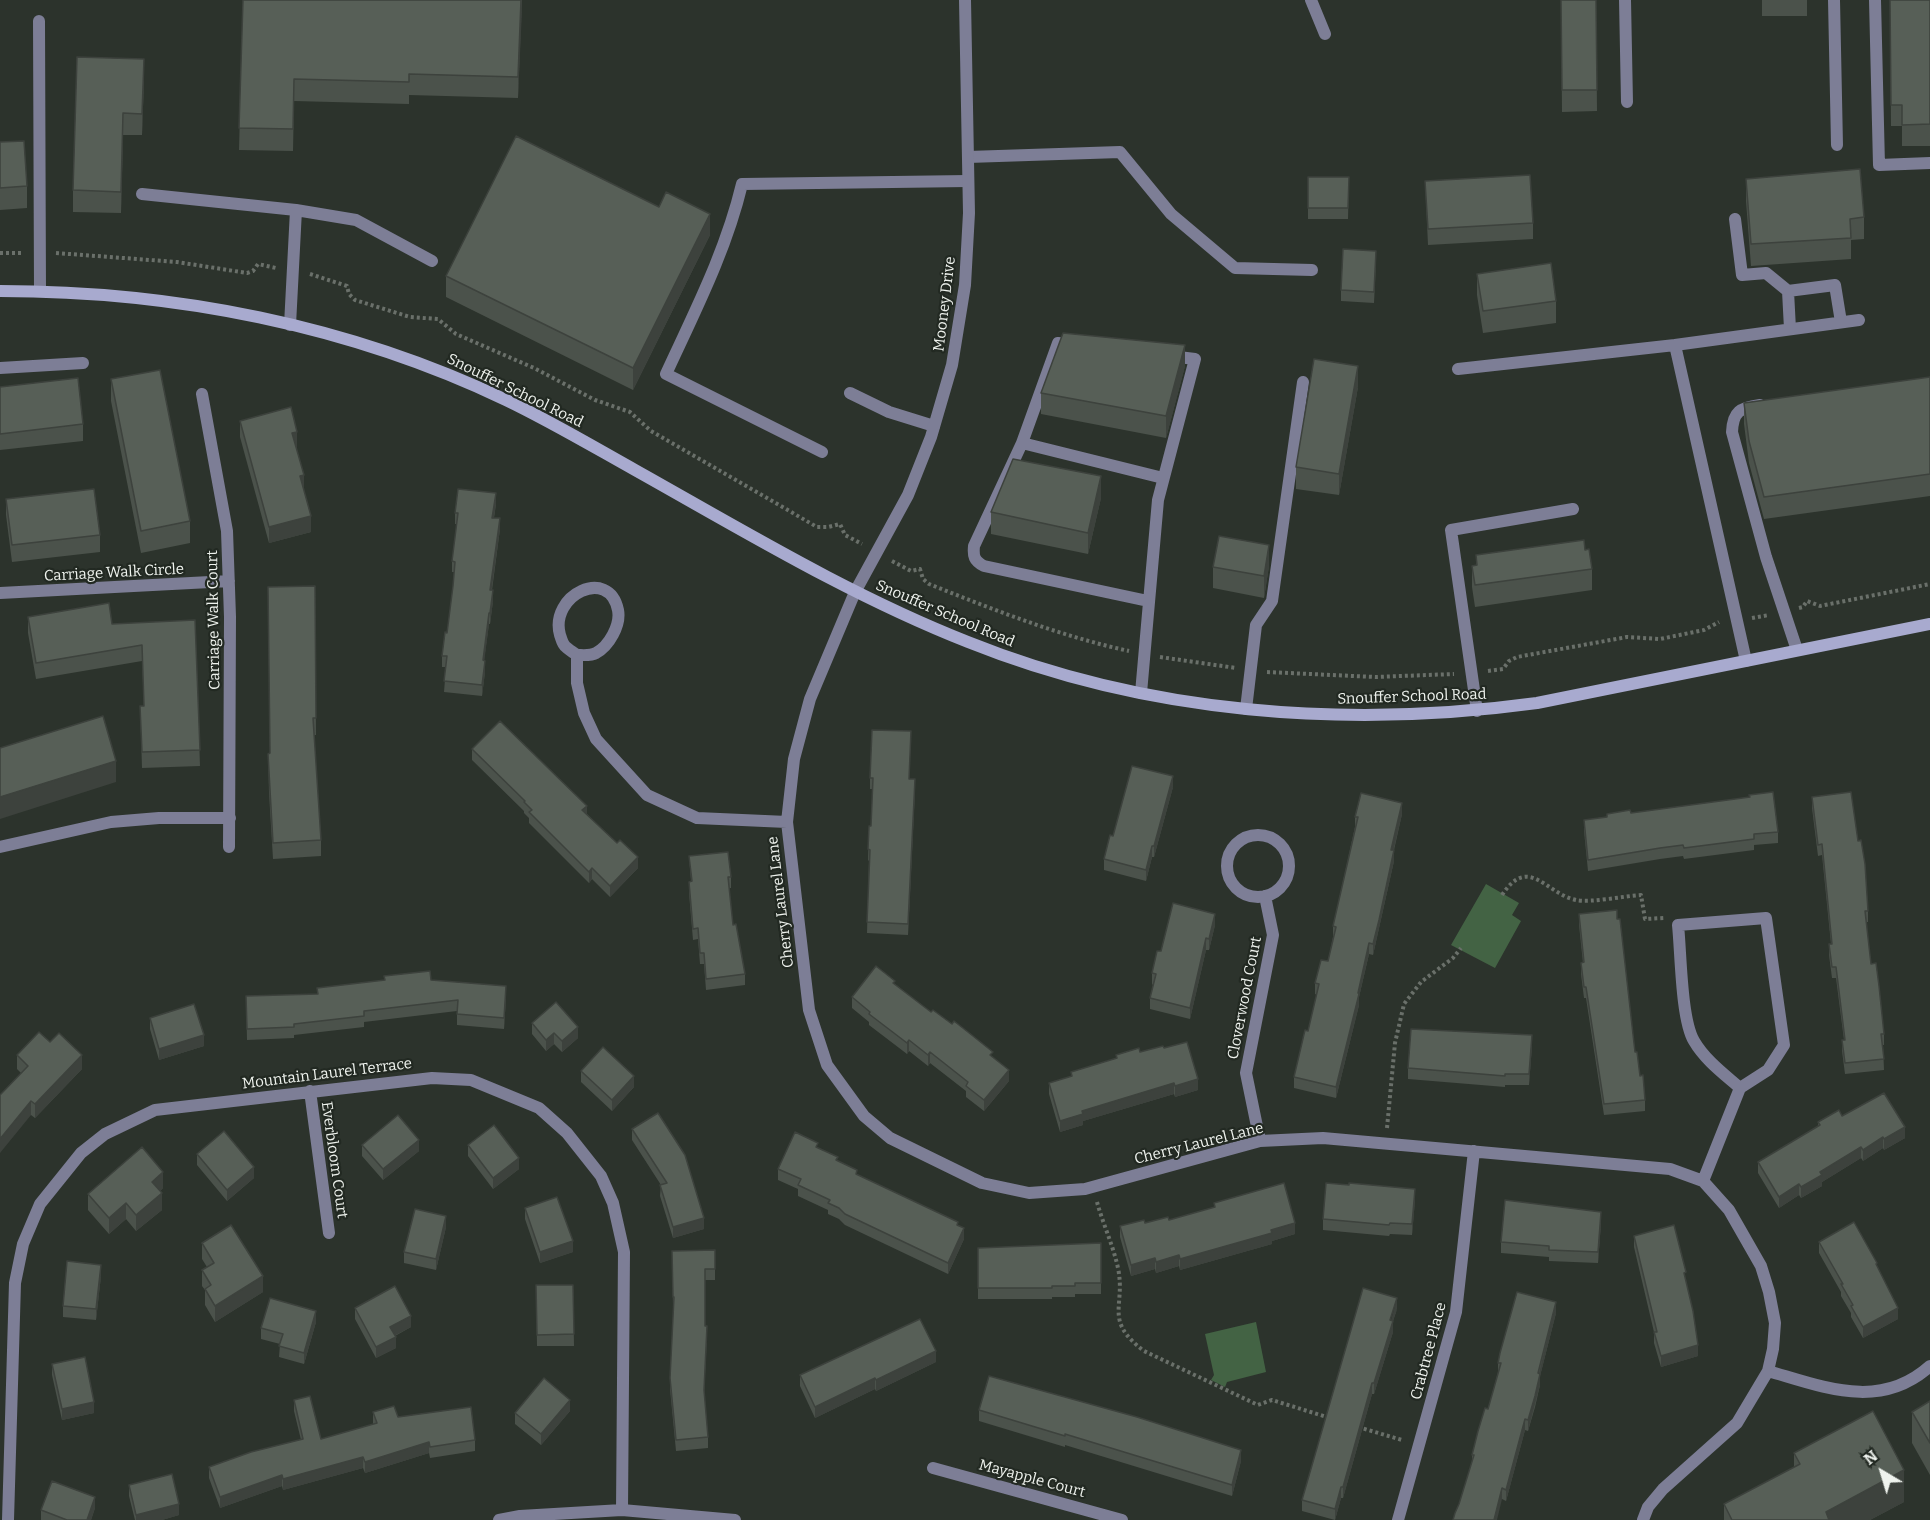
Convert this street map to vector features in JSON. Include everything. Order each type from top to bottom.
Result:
[{"type":"main road","name":"Snouffer School Road","points":[[0,291],[84,292],[180,303],[290,325],[417,361],[508,400],[550,421],[807,567],[917,621],[972,644],[1044,668],[1141,693],[1246,709],[1317,714],[1388,716],[1477,711],[1537,703],[1930,624]]},
{"type":"street","name":"Mooney Drive","points":[[855,592],[908,495],[934,426],[952,364],[965,285],[969,213],[965,0]]},
{"type":"street","points":[[1311,0],[1325,34]]},
{"type":"street","points":[[1625,0],[1627,102]]},
{"type":"street","points":[[1834,0],[1837,145]]},
{"type":"street","points":[[1875,0],[1879,165],[1930,163]]},
{"type":"street","points":[[39,21],[40,291]]},
{"type":"street","points":[[968,157],[1120,152],[1171,214],[1235,268],[1312,270]]},
{"type":"street","points":[[822,452],[666,374],[715,269],[733,221],[742,184],[968,181]]},
{"type":"street","points":[[142,194],[296,210],[356,220],[432,261]]},
{"type":"street","points":[[290,325],[296,210]]},
{"type":"street","points":[[1735,219],[1742,275],[1766,273],[1788,291],[1834,285],[1841,322]]},
{"type":"street","points":[[1788,291],[1790,329]]},
{"type":"street","points":[[1458,369],[1675,345],[1859,320]]},
{"type":"street","points":[[1092,347],[1058,343],[1022,443],[974,546],[973,556],[977,563],[984,566],[1149,601]]},
{"type":"street","points":[[1675,345],[1746,661]]},
{"type":"street","points":[[1141,693],[1158,500],[1195,359],[1161,355]]},
{"type":"street","points":[[0,368],[83,363]]},
{"type":"street","points":[[1246,709],[1256,625],[1272,601],[1303,382]]},
{"type":"street","points":[[850,393],[889,412],[934,426]]},
{"type":"street","name":"Carriage Walk Court","points":[[202,394],[227,531],[229,847]]},
{"type":"street","points":[[1772,403],[1749,406],[1737,411],[1732,420],[1732,432],[1766,557],[1797,650]]},
{"type":"street","points":[[1022,443],[1163,477]]},
{"type":"street","points":[[1477,711],[1450,530],[1573,509]]},
{"type":"street","name":"Carriage Walk Circle","points":[[0,593],[229,580]]},
{"type":"street","points":[[588,588],[602,589],[613,597],[618,611],[617,627],[607,644],[595,654],[577,655],[564,646],[558,627],[563,607],[574,594],[588,588]]},
{"type":"street","name":"Cherry Laurel Lane","points":[[855,592],[810,699],[794,759],[787,822],[809,1010],[827,1065],[864,1116],[890,1138],[982,1183],[1029,1193],[1093,1187],[1260,1141],[1323,1137],[1671,1169],[1703,1180]]},
{"type":"street","points":[[577,655],[578,683],[584,713],[596,739],[646,795],[697,818],[787,822]]},
{"type":"street","points":[[0,847],[111,822],[159,818],[230,818]]},
{"type":"street","points":[[1254,835],[1265,836],[1282,846],[1289,866],[1282,885],[1275,892],[1265,896],[1255,897],[1237,889],[1227,872],[1230,852],[1236,844],[1254,835]]},
{"type":"street","name":"Cloverwood Court","points":[[1260,1141],[1246,1073],[1273,935],[1265,896]]},
{"type":"street","points":[[1643,1520],[1648,1507],[1663,1489],[1737,1423],[1768,1371],[1775,1323],[1761,1266],[1729,1210],[1703,1180],[1740,1088],[1768,1070],[1784,1045],[1766,918],[1678,925],[1687,1027],[1694,1042],[1705,1056],[1740,1088]]},
{"type":"street","name":"Mountain Laurel Terrace","points":[[8,1520],[15,1283],[23,1244],[40,1204],[81,1153],[105,1134],[155,1110],[432,1078],[471,1080],[538,1108],[567,1133],[601,1176],[613,1203],[624,1252],[622,1510]]},
{"type":"street","name":"Everbloom Court","points":[[310,1091],[329,1233]]},
{"type":"street","name":"Crabtree Place","points":[[1398,1520],[1456,1312],[1474,1150]]},
{"type":"street","points":[[1768,1371],[1839,1391],[1863,1393],[1908,1382],[1930,1366]]},
{"type":"street","name":"Mayapple Court","points":[[933,1467],[1122,1520]]},
{"type":"street","points":[[499,1520],[520,1516],[622,1510],[735,1520]]},
{"type":"path","points":[[0,253],[121,256],[247,273],[254,271],[258,264],[263,266]]},
{"type":"path","points":[[310,274],[347,286],[349,294],[355,300],[410,317],[438,319],[456,334],[534,368],[595,400],[630,412],[651,431],[818,526],[828,527],[840,524],[845,535]]},
{"type":"path","points":[[911,571],[920,569],[929,584],[1001,613],[1061,632],[1144,654],[1293,675],[1375,677],[1503,669],[1509,661],[1517,657],[1627,637],[1660,639],[1704,630],[1717,621],[1720,623]]},
{"type":"path","points":[[1803,607],[1807,601],[1820,606],[1930,584]]},
{"type":"path","points":[[1754,618],[1766,615]]},
{"type":"path","points":[[1502,896],[1509,884],[1525,877],[1534,878],[1575,900],[1641,895],[1645,919],[1663,917],[1678,925]]},
{"type":"path","points":[[1387,1143],[1395,1043],[1404,1004],[1421,982],[1453,958],[1461,948]]},
{"type":"path","points":[[1093,1187],[1118,1270],[1118,1320],[1133,1342],[1144,1351],[1258,1405],[1272,1400],[1336,1420]]},
{"type":"path","points":[[1357,1427],[1419,1445]]},
{"type":"green space","points":[[1486,884],[1519,903],[1512,915],[1521,921],[1495,968],[1451,945]]},
{"type":"green space","points":[[1256,1322],[1266,1372],[1227,1382],[1225,1387],[1211,1380],[1214,1375],[1205,1334]]},
{"type":"building","points":[[243,0],[521,0],[518,77],[409,74],[409,82],[294,79],[293,129],[239,128]]},
{"type":"building","points":[[1561,0],[1596,0],[1597,90],[1562,90]]},
{"type":"building","points":[[1890,0],[1930,0],[1930,124],[1902,125],[1902,105],[1891,105]]},
{"type":"building","points":[[77,57],[144,59],[142,114],[123,113],[121,192],[73,190]]},
{"type":"building","points":[[516,136],[659,207],[666,192],[710,214],[633,368],[446,276]]},
{"type":"building","points":[[24,141],[27,186],[0,188],[0,142]]},
{"type":"building","points":[[1860,169],[1864,217],[1850,219],[1851,238],[1751,244],[1746,179]]},
{"type":"building","points":[[1530,175],[1533,223],[1428,229],[1425,181]]},
{"type":"building","points":[[1308,177],[1349,177],[1348,208],[1308,208]]},
{"type":"building","points":[[1343,249],[1376,251],[1374,292],[1341,290]]},
{"type":"building","points":[[1551,263],[1556,301],[1483,311],[1477,274]]},
{"type":"building","points":[[1063,333],[1185,345],[1166,416],[1041,393]]},
{"type":"building","points":[[1314,359],[1358,366],[1339,474],[1296,467]]},
{"type":"building","points":[[160,370],[190,521],[141,531],[111,379]]},
{"type":"building","points":[[1930,377],[1930,474],[1764,497],[1749,441],[1744,403]]},
{"type":"building","points":[[78,378],[83,424],[0,434],[0,387]]},
{"type":"building","points":[[291,407],[297,432],[292,433],[304,475],[300,476],[311,516],[269,527],[240,421]]},
{"type":"building","points":[[1013,459],[1101,476],[1088,533],[991,512]]},
{"type":"building","points":[[94,489],[100,535],[12,545],[6,499]]},
{"type":"building","points":[[458,489],[496,493],[492,518],[500,518],[490,590],[493,590],[483,660],[485,661],[482,685],[444,681],[447,656],[442,656],[453,586],[455,562],[452,561],[458,513],[455,513]]},
{"type":"building","points":[[1219,536],[1269,545],[1264,576],[1213,567]]},
{"type":"building","points":[[1584,540],[1585,550],[1589,549],[1592,569],[1475,585],[1472,566],[1477,565],[1476,555]]},
{"type":"building","points":[[315,586],[316,718],[313,718],[321,840],[273,843],[268,754],[270,753],[268,587]]},
{"type":"building","points":[[109,603],[112,624],[195,620],[200,750],[142,752],[140,706],[144,706],[142,645],[36,663],[28,617]]},
{"type":"building","points":[[103,716],[116,761],[0,797],[0,748]]},
{"type":"building","points":[[500,721],[587,806],[582,810],[617,843],[620,840],[638,857],[610,886],[592,868],[589,872],[529,812],[532,810],[525,801],[472,749]]},
{"type":"building","points":[[872,730],[911,731],[909,779],[915,779],[908,924],[867,922],[870,850],[868,849],[873,778],[870,778]]},
{"type":"building","points":[[1132,766],[1173,776],[1146,870],[1104,859],[1110,835],[1113,836]]},
{"type":"building","points":[[1773,792],[1778,832],[1754,834],[1754,839],[1684,848],[1683,845],[1588,860],[1584,820],[1607,817],[1607,814],[1630,810],[1631,813]]},
{"type":"building","points":[[1851,792],[1858,841],[1861,840],[1865,864],[1868,911],[1865,911],[1871,964],[1876,963],[1879,986],[1884,1059],[1845,1063],[1842,1040],[1845,1040],[1836,967],[1832,967],[1829,944],[1832,944],[1822,844],[1818,845],[1812,797]]},
{"type":"building","points":[[1361,793],[1402,803],[1379,920],[1373,944],[1369,943],[1336,1087],[1294,1077],[1319,984],[1315,983],[1321,960],[1328,961],[1336,927],[1333,926],[1358,817],[1355,817]]},
{"type":"building","points":[[728,852],[733,925],[736,924],[745,974],[706,979],[704,953],[700,953],[698,928],[693,929],[689,856]]},
{"type":"building","points":[[1173,903],[1215,914],[1209,939],[1206,938],[1190,1008],[1150,998],[1156,974],[1152,973],[1157,951],[1161,951]]},
{"type":"building","points":[[1617,910],[1617,919],[1620,919],[1635,1052],[1637,1052],[1640,1076],[1643,1075],[1645,1100],[1604,1104],[1586,987],[1584,987],[1579,914]]},
{"type":"building","points":[[876,966],[895,981],[893,983],[931,1012],[933,1010],[952,1024],[954,1021],[993,1052],[990,1055],[1009,1070],[984,1100],[966,1086],[968,1082],[930,1052],[928,1055],[909,1040],[907,1043],[869,1014],[870,1012],[852,997]]},
{"type":"building","points":[[430,971],[431,980],[506,986],[504,1018],[457,1014],[458,1000],[364,1011],[364,1016],[294,1024],[294,1027],[247,1029],[246,996],[318,994],[317,988],[385,980],[384,976]]},
{"type":"building","points":[[556,1002],[578,1027],[562,1041],[554,1033],[546,1040],[532,1023]]},
{"type":"building","points":[[194,1004],[204,1035],[159,1049],[150,1018]]},
{"type":"building","points":[[1411,1029],[1532,1035],[1529,1074],[1505,1074],[1505,1076],[1408,1068]]},
{"type":"building","points":[[39,1032],[50,1042],[59,1033],[82,1055],[35,1104],[31,1101],[0,1139],[0,1095],[28,1066],[17,1055]]},
{"type":"building","points":[[1187,1042],[1198,1079],[1175,1086],[1174,1083],[1082,1111],[1083,1114],[1060,1121],[1049,1083],[1072,1076],[1071,1072],[1117,1058],[1116,1055],[1139,1048],[1140,1052]]},
{"type":"building","points":[[603,1047],[634,1076],[612,1100],[581,1071]]},
{"type":"building","points":[[1884,1093],[1905,1127],[1863,1150],[1861,1147],[1820,1172],[1822,1175],[1801,1187],[1799,1184],[1779,1197],[1758,1162],[1820,1125],[1818,1122],[1839,1110],[1842,1116]]},
{"type":"building","points":[[658,1113],[685,1155],[704,1218],[673,1227],[660,1185],[667,1183],[632,1129]]},
{"type":"building","points":[[398,1115],[419,1140],[383,1169],[362,1145]]},
{"type":"building","points":[[494,1125],[519,1158],[493,1178],[468,1145]]},
{"type":"building","points":[[224,1131],[254,1167],[227,1190],[197,1154]]},
{"type":"building","points":[[795,1132],[818,1143],[816,1147],[838,1157],[836,1160],[857,1170],[856,1174],[958,1222],[957,1225],[964,1228],[948,1263],[845,1214],[828,1203],[830,1200],[798,1185],[801,1179],[778,1169]]},
{"type":"building","points":[[142,1147],[163,1172],[152,1182],[162,1193],[136,1215],[126,1203],[109,1218],[88,1194]]},
{"type":"building","points":[[1284,1183],[1295,1223],[1271,1230],[1272,1233],[1180,1259],[1179,1255],[1156,1262],[1155,1258],[1131,1265],[1120,1226],[1168,1217],[1169,1220],[1215,1207],[1214,1203]]},
{"type":"building","points":[[1326,1183],[1415,1189],[1412,1224],[1390,1223],[1389,1225],[1323,1219]]},
{"type":"building","points":[[557,1197],[573,1241],[540,1252],[525,1208]]},
{"type":"building","points":[[1505,1200],[1601,1212],[1598,1252],[1549,1250],[1549,1246],[1501,1242]]},
{"type":"building","points":[[415,1209],[446,1216],[436,1259],[404,1252]]},
{"type":"building","points":[[1854,1222],[1877,1263],[1898,1308],[1863,1327],[1851,1306],[1853,1305],[1841,1284],[1843,1284],[1819,1242]]},
{"type":"building","points":[[231,1225],[263,1276],[215,1306],[205,1289],[211,1285],[202,1270],[214,1263],[202,1243]]},
{"type":"building","points":[[1674,1225],[1686,1272],[1684,1273],[1698,1345],[1661,1356],[1634,1236]]},
{"type":"building","points":[[1101,1243],[1101,1283],[1075,1283],[1075,1286],[1052,1286],[1052,1288],[978,1288],[978,1248]]},
{"type":"building","points":[[715,1250],[715,1269],[705,1269],[705,1326],[707,1326],[704,1390],[708,1437],[676,1440],[670,1378],[674,1297],[672,1251]]},
{"type":"building","points":[[67,1261],[101,1265],[96,1309],[63,1306]]},
{"type":"building","points":[[536,1285],[573,1285],[574,1334],[537,1335]]},
{"type":"building","points":[[395,1286],[411,1316],[390,1327],[396,1337],[376,1347],[355,1308]]},
{"type":"building","points":[[1363,1288],[1397,1298],[1390,1320],[1393,1321],[1335,1509],[1302,1500]]},
{"type":"building","points":[[1517,1292],[1556,1302],[1538,1373],[1540,1374],[1535,1396],[1528,1420],[1525,1419],[1506,1490],[1502,1488],[1494,1520],[1453,1520],[1474,1455],[1472,1455],[1485,1408],[1488,1409],[1501,1363],[1498,1363],[1500,1353]]},
{"type":"building","points":[[270,1298],[316,1311],[304,1353],[279,1346],[283,1334],[261,1328]]},
{"type":"building","points":[[920,1319],[936,1351],[815,1407],[800,1375]]},
{"type":"building","points":[[85,1357],[94,1402],[62,1409],[52,1364]]},
{"type":"building","points":[[989,1376],[1137,1417],[1241,1450],[1232,1485],[979,1410]]},
{"type":"building","points":[[544,1378],[570,1400],[541,1434],[515,1413]]},
{"type":"building","points":[[310,1396],[321,1439],[377,1423],[373,1412],[394,1406],[398,1417],[471,1407],[475,1440],[430,1447],[429,1442],[365,1462],[363,1457],[283,1479],[282,1475],[220,1497],[209,1467],[251,1452],[303,1439],[294,1400]]},
{"type":"building","points":[[1930,1401],[1930,1443],[1912,1412]]},
{"type":"building","points":[[1873,1411],[1904,1470],[1826,1512],[1829,1520],[1732,1520],[1724,1504],[1800,1464],[1794,1453]]},
{"type":"building","points":[[172,1474],[179,1504],[136,1515],[129,1485]]},
{"type":"building","points":[[52,1481],[95,1497],[87,1520],[67,1520],[41,1510]]}]
